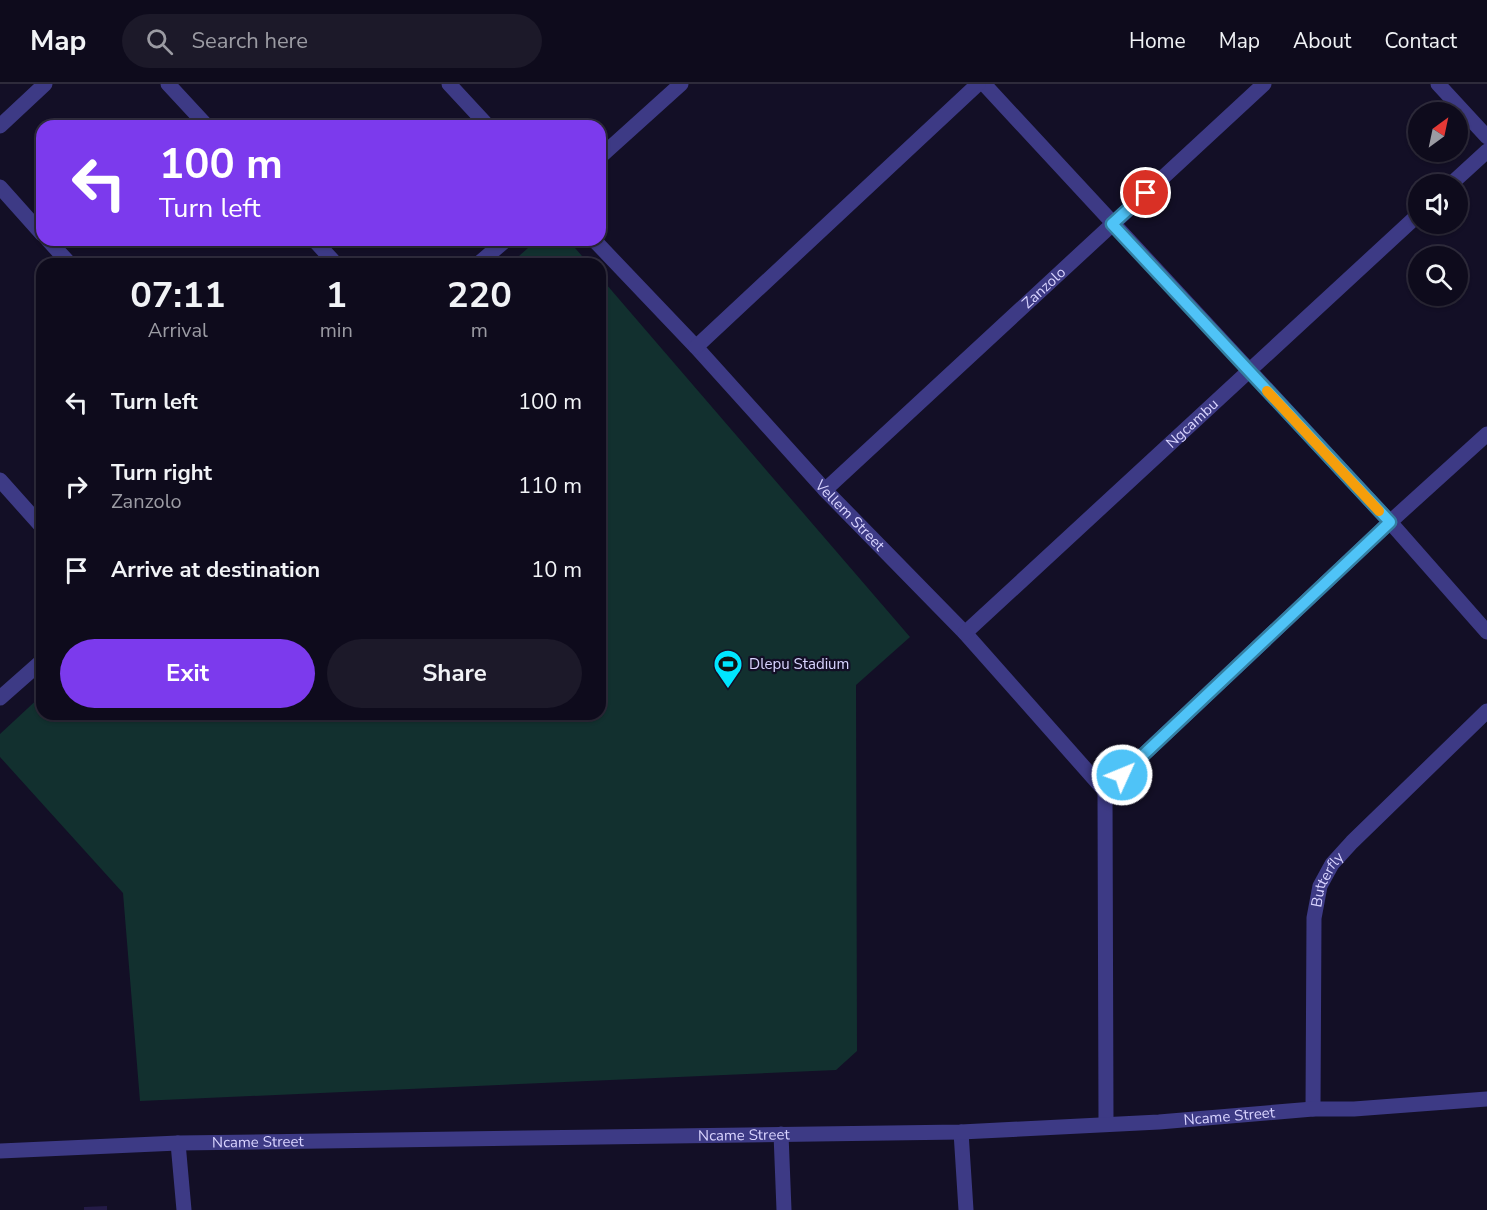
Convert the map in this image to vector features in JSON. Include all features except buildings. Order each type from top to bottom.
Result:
[{"type":"street","points":[[0,126],[45,84]]},
{"type":"street","points":[[168,84],[201,120]]},
{"type":"street","points":[[449,84],[482,120]]},
{"type":"street","points":[[606,152],[681,84]]},
{"type":"street","points":[[696,347],[978,84]]},
{"type":"street","points":[[984,84],[1390,522],[1487,632]]},
{"type":"street","name":"Zanzolo","points":[[825,490],[1264,84]]},
{"type":"street","points":[[1438,84],[1487,137]]},
{"type":"street","points":[[1462,174],[1487,151]]},
{"type":"street","points":[[0,187],[36,227]]},
{"type":"street","name":"Ngcambu","points":[[965,633],[1408,224]]},
{"type":"street","points":[[54,246],[64,258]]},
{"type":"street","points":[[320,246],[330,258]]},
{"type":"street","points":[[485,258],[499,246]]},
{"type":"street","name":"Vellem Street","points":[[600,246],[696,347],[825,490],[965,633],[1105,791]]},
{"type":"street","points":[[1106,1124],[1105,791],[1390,522],[1487,434]]},
{"type":"street","points":[[0,480],[36,520]]},
{"type":"street","points":[[0,698],[36,666]]},
{"type":"street","name":"Butterfly","points":[[1313,1109],[1314,918],[1320,886],[1332,864],[1352,842],[1487,711]]},
{"type":"street","name":"Ncame Street","points":[[0,1151],[178,1143],[961,1132],[1158,1122],[1313,1109],[1354,1109],[1487,1100]]},
{"type":"street","points":[[961,1132],[966,1210]]},
{"type":"street","points":[[781,1134],[784,1210]]},
{"type":"street","points":[[178,1143],[184,1210]]},
{"type":"green space","points":[[530,246],[573,246],[584,258],[517,258]]},
{"type":"green space","name":"Dlepu Stadium","points":[[606,284],[910,637],[856,685],[857,1051],[836,1070],[140,1101],[123,893],[0,757],[0,734],[36,701],[36,720],[606,720]]},
{"type":"slow traffic","points":[[1267,391],[1379,511]]},
{"type":"place","name":"Dlepu Stadium","points":[[728,690]]},
{"type":"route","points":[[1122,775],[1390,522],[1112,224],[1146,193]]}]
